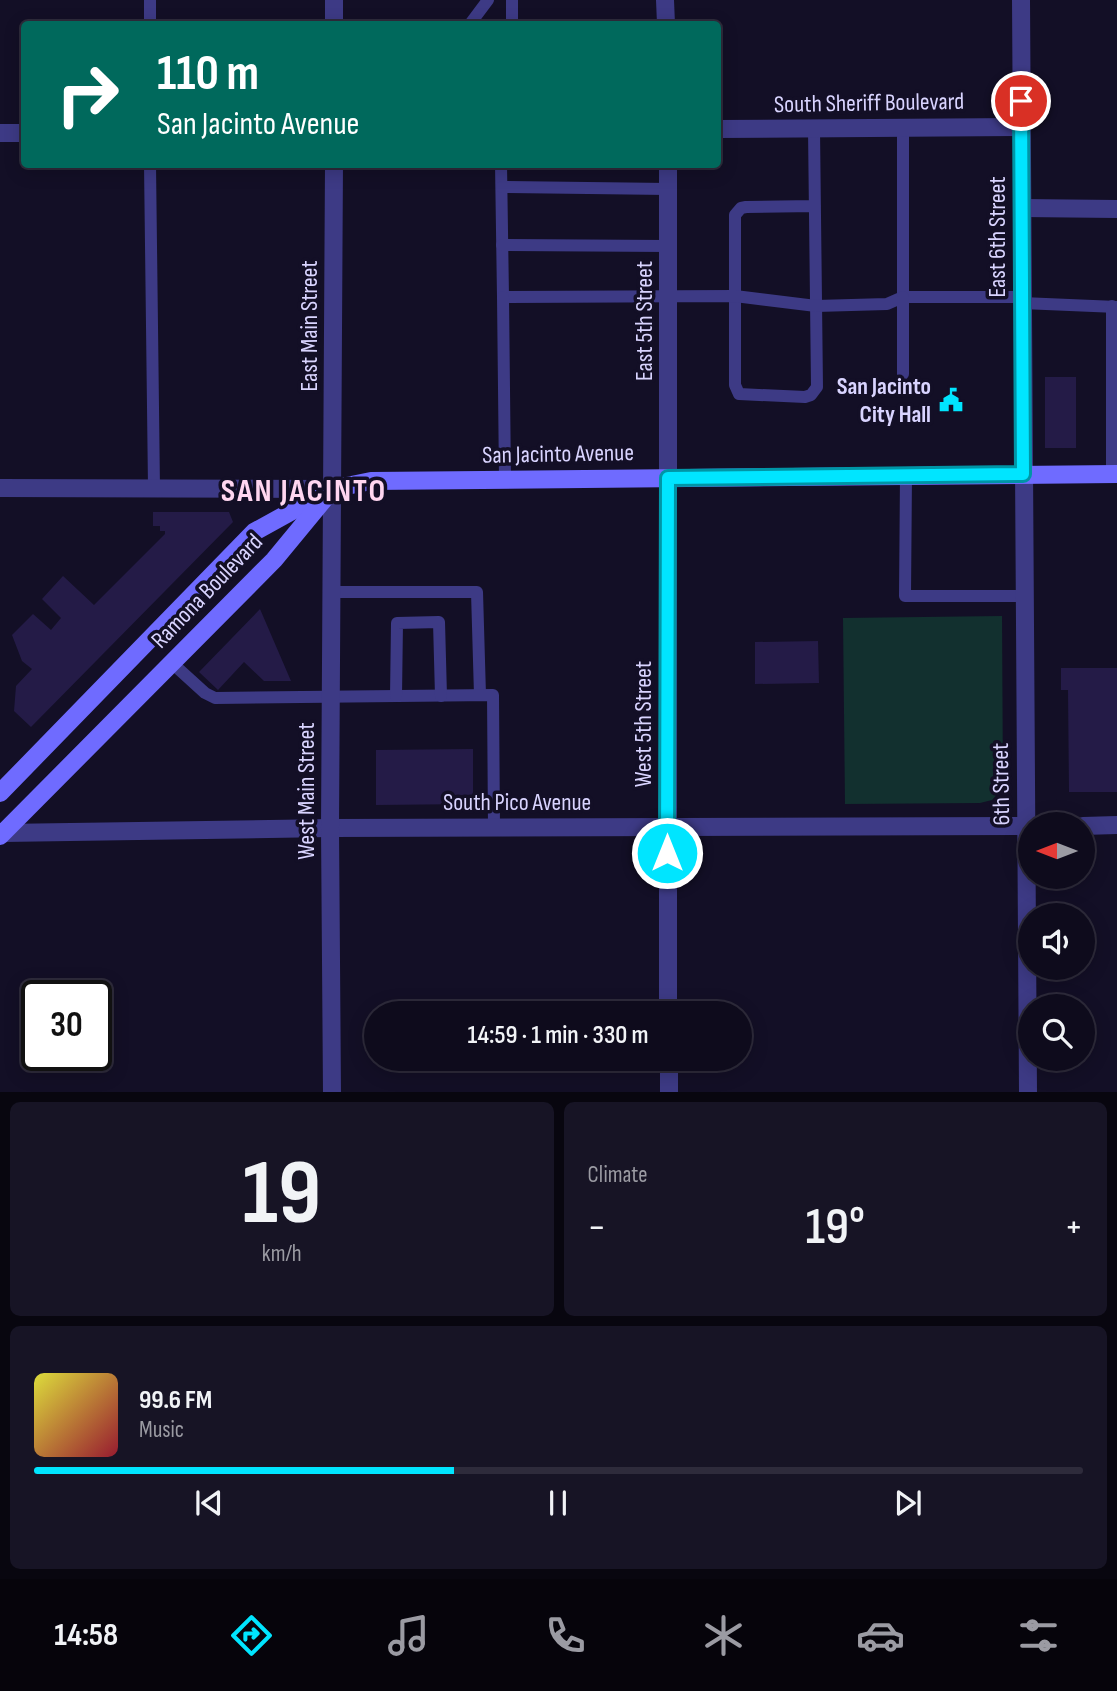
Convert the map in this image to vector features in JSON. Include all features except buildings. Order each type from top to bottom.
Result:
[{"type":"main road","name":"San Jacinto Avenue","points":[[332,489],[371,481],[1115,474]]},
{"type":"main road","name":"Ramona Boulevard","points":[[2,834],[274,560],[332,489]]},
{"type":"main road","name":"Ramona Boulevard","points":[[0,793],[254,532],[332,489]]},
{"type":"street","points":[[334,0],[334,21]]},
{"type":"street","points":[[666,0],[666,21]]},
{"type":"street","name":"East 6th Street","points":[[1021,0],[1023,474]]},
{"type":"street","name":"South Sheriff Boulevard","points":[[721,129],[1021,127]]},
{"type":"street","points":[[0,133],[21,133]]},
{"type":"street","name":"East Main Street","points":[[332,489],[334,168]]},
{"type":"street","name":"East 5th Street","points":[[668,168],[668,478]]},
{"type":"street","points":[[1021,208],[1117,209]]},
{"type":"street","name":"6th Street","points":[[1023,474],[1028,812]]},
{"type":"street","name":"West 5th Street","points":[[668,478],[668,1001]]},
{"type":"street","name":"San Jacinto Avenue","points":[[0,488],[332,489]]},
{"type":"street","name":"West Main Street","points":[[332,489],[332,1092]]},
{"type":"street","points":[[1096,825],[1117,825]]},
{"type":"street","name":"South Pico Avenue","points":[[2,834],[330,828],[1018,826]]},
{"type":"street","name":"6th Street","points":[[1028,889],[1028,1092]]},
{"type":"street","points":[[668,1071],[669,1092]]},
{"type":"lane","points":[[149,21],[150,0]]},
{"type":"lane","points":[[472,21],[488,0]]},
{"type":"lane","points":[[512,0],[512,21]]},
{"type":"lane","points":[[903,127],[904,374]]},
{"type":"lane","points":[[814,130],[815,206],[816,306],[815,392],[805,397],[744,396],[735,385],[735,215],[737,211],[747,207],[815,206]]},
{"type":"lane","points":[[150,168],[154,488]]},
{"type":"lane","points":[[501,168],[505,480]]},
{"type":"lane","points":[[502,187],[668,189]]},
{"type":"lane","points":[[502,245],[668,246]]},
{"type":"lane","points":[[503,297],[735,296],[816,306],[887,304],[903,297],[1114,306],[1115,474]]},
{"type":"lane","points":[[906,475],[905,596],[1024,596]]},
{"type":"lane","points":[[331,593],[477,593],[480,695]]},
{"type":"lane","points":[[396,696],[397,623],[439,622],[440,696]]},
{"type":"lane","points":[[172,663],[205,693],[215,698],[493,695],[494,827]]},
{"type":"green space","points":[[1002,616],[1003,788],[992,800],[980,803],[845,804],[843,618]]},
{"type":"place","name":"San Jacinto City Hall","points":[[951,400]]},
{"type":"district","name":"SAN JACINTO","points":[[304,491]]},
{"type":"route","points":[[667,853],[668,478],[1023,474],[1021,101]]}]
